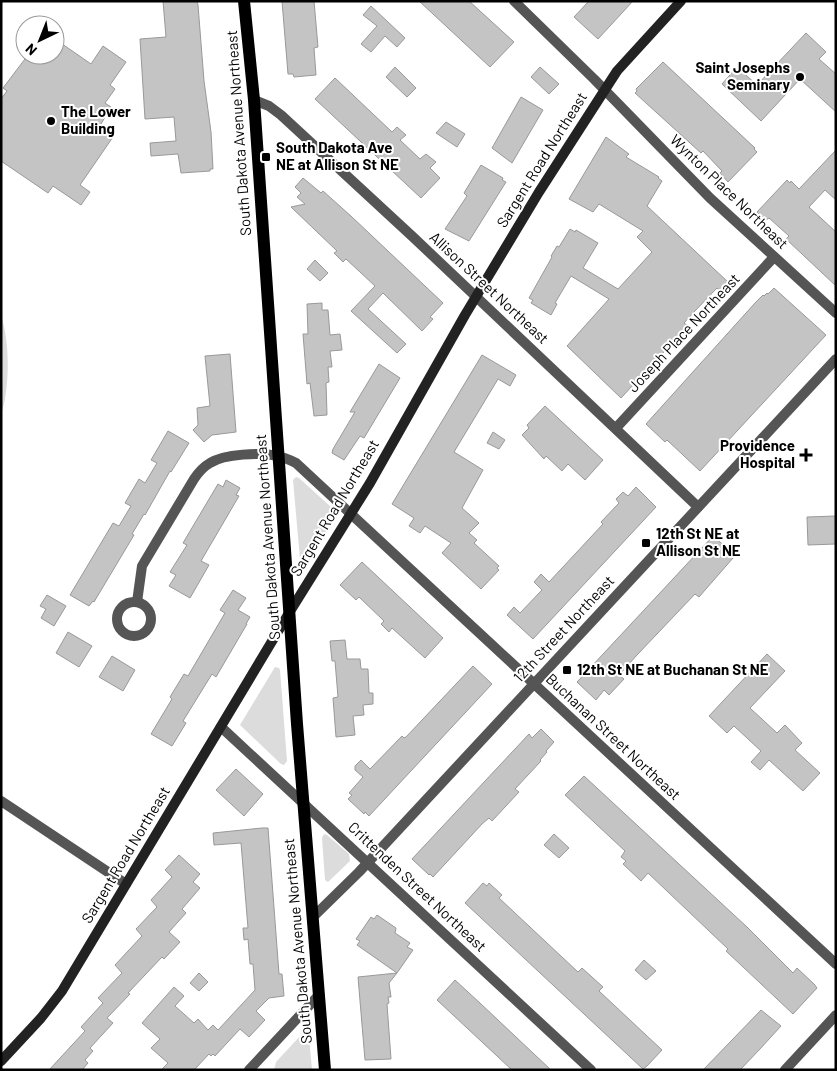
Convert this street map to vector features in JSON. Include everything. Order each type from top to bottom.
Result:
[{"type":"main road","name":"South Dakota Avenue Northeast","points":[[244,1],[254,100],[289,613],[325,1070]]},
{"type":"main road","name":"Sargent Road Northeast","points":[[1,1061],[54,1002],[351,513],[539,192],[604,90],[617,71],[681,1]]},
{"type":"street","name":"Wynton Place Northeast","points":[[514,1],[710,198],[836,313]]},
{"type":"street","name":"Allison Street Northeast","points":[[254,100],[269,106],[281,115],[698,507]]},
{"type":"street","name":"Joseph Place Northeast","points":[[616,428],[774,257]]},
{"type":"street","name":"12th Street Northeast","points":[[312,918],[368,862],[836,359]]},
{"type":"street","points":[[137,602],[142,566],[203,468],[216,460],[224,458],[262,454],[278,456]]},
{"type":"street","name":"Buchanan Street Northeast","points":[[278,456],[301,466],[836,964]]},
{"type":"street","name":"Crittenden Street Northeast","points":[[221,727],[591,1070]]},
{"type":"street","points":[[1,801],[126,884]]},
{"type":"street","points":[[252,1069],[319,995]]},
{"type":"street","points":[[785,1070],[836,1015]]},
{"type":"shaded area","points":[[1,315],[6,339],[8,365],[6,391],[1,415]]},
{"type":"shaded area","points":[[296,477],[331,507],[336,514],[307,565],[303,566],[300,559],[293,480]]},
{"type":"shaded area","points":[[275,667],[280,670],[287,761],[284,765],[240,725]]},
{"type":"shaded area","points":[[324,834],[349,854],[350,861],[328,882],[325,880],[322,838]]},
{"type":"shaded area","points":[[302,1034],[307,1034],[309,1037],[312,1070],[274,1070],[276,1062]]},
{"type":"building","points":[[163,1],[197,1],[204,81],[211,132],[213,169],[210,169],[210,171],[181,173],[178,154],[151,156],[150,143],[176,141],[174,117],[145,119],[140,39],[166,37]]},
{"type":"building","points":[[282,1],[314,1],[318,47],[314,48],[316,75],[294,77],[293,74],[288,74]]},
{"type":"building","points":[[419,1],[469,1],[514,42],[490,67]]},
{"type":"building","points":[[589,1],[633,1],[598,39],[574,17]]},
{"type":"building","points":[[371,6],[405,38],[397,47],[385,36],[371,52],[361,44],[377,26],[363,15]]},
{"type":"building","name":"Saint Josephs Seminary","points":[[806,33],[826,52],[819,59],[836,74],[836,112],[800,79],[761,121],[722,84],[737,67],[757,85]]},
{"type":"building","name":"The Lower Building","points":[[65,46],[91,64],[103,46],[126,62],[110,85],[115,89],[105,103],[111,107],[101,124],[115,134],[80,185],[90,192],[81,205],[53,186],[48,193],[1,161],[1,99],[7,91],[3,88],[20,65],[65,65]]},
{"type":"building","points":[[663,62],[755,148],[757,152],[728,182],[720,173],[722,171],[703,151],[701,153],[635,93],[636,89]]},
{"type":"building","points":[[395,67],[416,88],[407,97],[386,77]]},
{"type":"building","points":[[540,67],[559,84],[549,94],[531,77]]},
{"type":"building","points":[[335,78],[392,132],[397,127],[406,135],[400,140],[420,159],[426,154],[436,162],[430,168],[440,178],[421,198],[315,99]]},
{"type":"building","points":[[521,97],[543,110],[512,163],[492,148]]},
{"type":"building","points":[[446,122],[465,134],[457,147],[436,133]]},
{"type":"building","points":[[606,137],[629,154],[626,157],[659,177],[662,181],[647,206],[728,282],[721,291],[717,288],[694,312],[684,323],[688,326],[621,398],[567,346],[609,299],[571,276],[555,303],[557,304],[551,315],[531,303],[533,300],[529,298],[551,256],[570,229],[575,232],[576,230],[598,243],[583,268],[618,289],[652,252],[637,237],[643,231],[599,204],[593,212],[569,199]]},
{"type":"building","points":[[836,150],[836,200],[825,190],[809,207],[836,232],[836,286],[786,239],[789,236],[769,218],[766,220],[757,212],[787,180],[790,183],[791,181],[799,189]]},
{"type":"building","points":[[481,165],[503,178],[502,180],[506,182],[469,241],[445,229],[467,196],[464,193]]},
{"type":"building","points":[[303,178],[321,193],[323,191],[443,303],[430,317],[433,319],[422,331],[383,293],[368,309],[406,344],[397,353],[351,311],[375,286],[346,259],[343,262],[334,253],[337,251],[291,207],[305,204],[297,197],[301,193],[295,187]]},
{"type":"building","points":[[315,260],[328,273],[320,281],[307,269]]},
{"type":"building","points":[[774,288],[826,335],[700,471],[667,440],[665,442],[646,424],[755,303]]},
{"type":"building","points":[[322,303],[322,310],[328,310],[330,335],[340,334],[342,350],[330,351],[332,367],[328,367],[329,382],[326,383],[327,415],[314,416],[310,383],[307,384],[303,334],[308,334],[307,304]]},
{"type":"building","points":[[230,354],[236,432],[212,435],[204,442],[193,430],[198,425],[197,408],[210,406],[205,356]]},
{"type":"building","points":[[482,355],[516,375],[510,386],[498,379],[454,452],[483,470],[462,508],[479,523],[469,533],[477,540],[474,543],[499,566],[497,568],[499,570],[481,589],[442,553],[451,543],[425,526],[420,533],[409,526],[414,518],[392,504]]},
{"type":"building","points":[[379,364],[400,378],[364,438],[360,436],[344,460],[332,453],[333,449],[355,412],[350,412]]},
{"type":"building","points":[[545,406],[603,460],[585,480],[568,464],[562,471],[546,456],[544,459],[522,435],[529,428],[527,425]]},
{"type":"building","points":[[168,431],[189,443],[132,534],[134,535],[94,602],[89,606],[70,595],[113,523],[119,526],[131,506],[125,503],[139,479],[145,483],[157,463],[151,460]]},
{"type":"building","points":[[493,432],[505,440],[499,449],[487,443]]},
{"type":"building","points":[[226,480],[240,488],[236,495],[239,496],[201,561],[209,565],[190,598],[169,586],[176,575],[170,572],[187,545],[183,543],[218,484],[223,487]]},
{"type":"building","points":[[636,487],[656,507],[533,639],[507,615],[514,607],[520,613],[542,590],[534,582],[541,574],[549,582],[603,524],[601,522],[619,503],[616,499],[623,492],[628,496]]},
{"type":"building","points":[[836,516],[836,544],[808,545],[807,517]]},
{"type":"building","points":[[713,536],[733,553],[730,556],[733,558],[699,597],[695,594],[637,655],[619,675],[624,679],[609,695],[604,690],[596,700],[577,682]]},
{"type":"building","points":[[362,562],[443,638],[425,658],[392,628],[389,632],[381,624],[384,621],[359,597],[356,600],[340,585]]},
{"type":"building","points":[[233,590],[246,598],[238,610],[250,617],[216,677],[212,674],[183,721],[186,723],[172,746],[151,734],[172,699],[170,697],[184,674],[188,676],[225,613],[220,610]]},
{"type":"building","points":[[47,595],[66,606],[54,626],[41,618],[46,609],[40,606]]},
{"type":"building","points":[[68,632],[92,646],[79,667],[56,653]]},
{"type":"building","points":[[345,640],[347,659],[360,659],[361,669],[368,669],[369,693],[373,693],[373,704],[363,705],[364,715],[353,716],[355,735],[336,737],[333,698],[338,697],[335,661],[332,661],[330,641]]},
{"type":"building","points":[[767,654],[785,671],[750,708],[777,733],[785,725],[802,743],[795,750],[820,773],[803,791],[769,760],[760,770],[751,762],[761,751],[734,726],[727,733],[709,716]]},
{"type":"building","points":[[112,656],[135,670],[123,691],[99,677]]},
{"type":"building","points":[[473,666],[492,684],[369,816],[365,812],[364,814],[348,799],[352,795],[349,793],[363,777],[355,770],[355,766],[361,760],[370,769],[402,736],[406,737]]},
{"type":"building","points":[[541,729],[554,742],[546,751],[541,761],[515,789],[519,792],[492,821],[489,818],[482,824],[433,877],[429,875],[412,859],[529,734],[532,738]]},
{"type":"building","points":[[236,769],[263,794],[244,816],[216,790]]},
{"type":"building","points":[[584,776],[747,927],[793,973],[797,968],[814,984],[817,988],[793,1014],[726,951],[728,949],[648,873],[641,881],[623,864],[626,861],[621,857],[625,851],[565,795]]},
{"type":"building","points":[[268,828],[279,974],[282,974],[284,996],[269,998],[256,1011],[265,1020],[249,1037],[240,1029],[215,1056],[209,1054],[194,1070],[161,1070],[168,1063],[151,1048],[160,1039],[142,1023],[174,987],[184,996],[175,1006],[194,1023],[198,1019],[208,1030],[213,1025],[218,1030],[255,990],[253,964],[250,964],[248,939],[244,940],[243,928],[248,928],[241,843],[214,845],[213,833]]},
{"type":"building","points":[[554,834],[569,848],[559,858],[544,845]]},
{"type":"building","points":[[179,855],[200,874],[193,882],[200,888],[182,909],[186,913],[169,932],[180,942],[164,959],[162,957],[107,1018],[113,1023],[90,1048],[93,1051],[85,1060],[88,1063],[82,1070],[49,1070],[85,1031],[81,1027],[103,1003],[98,998],[122,973],[115,965],[142,936],[136,929],[157,907],[151,900],[172,877],[165,870]]},
{"type":"building","points":[[483,883],[487,886],[489,883],[502,895],[499,898],[578,972],[582,968],[603,987],[599,991],[662,1050],[647,1066],[643,1069],[465,903]]},
{"type":"building","points":[[377,915],[396,928],[395,933],[410,943],[407,947],[413,950],[397,973],[357,945],[360,941],[356,939],[371,917],[374,919]]},
{"type":"building","points":[[644,960],[656,971],[646,980],[635,970]]},
{"type":"building","points":[[199,973],[208,982],[199,991],[190,983]]},
{"type":"building","points":[[397,973],[389,983],[391,997],[388,997],[389,1003],[387,1004],[391,1059],[365,1060],[358,977]]},
{"type":"building","points":[[455,980],[551,1070],[512,1070],[437,1000]]},
{"type":"building","points":[[761,1010],[781,1026],[740,1070],[703,1070]]},
{"type":"place","name":"Saint Josephs Seminary","points":[[800,77]]},
{"type":"place","name":"The Lower Building","points":[[51,121]]},
{"type":"place","name":"South Dakota Ave NE at Allison St NE","points":[[266,157]]},
{"type":"place","name":"Providence Hospital","points":[[806,455]]},
{"type":"place","name":"12th St NE at Allison St NE","points":[[646,543]]},
{"type":"place","name":"12th St NE at Buchanan St NE","points":[[567,670]]}]
